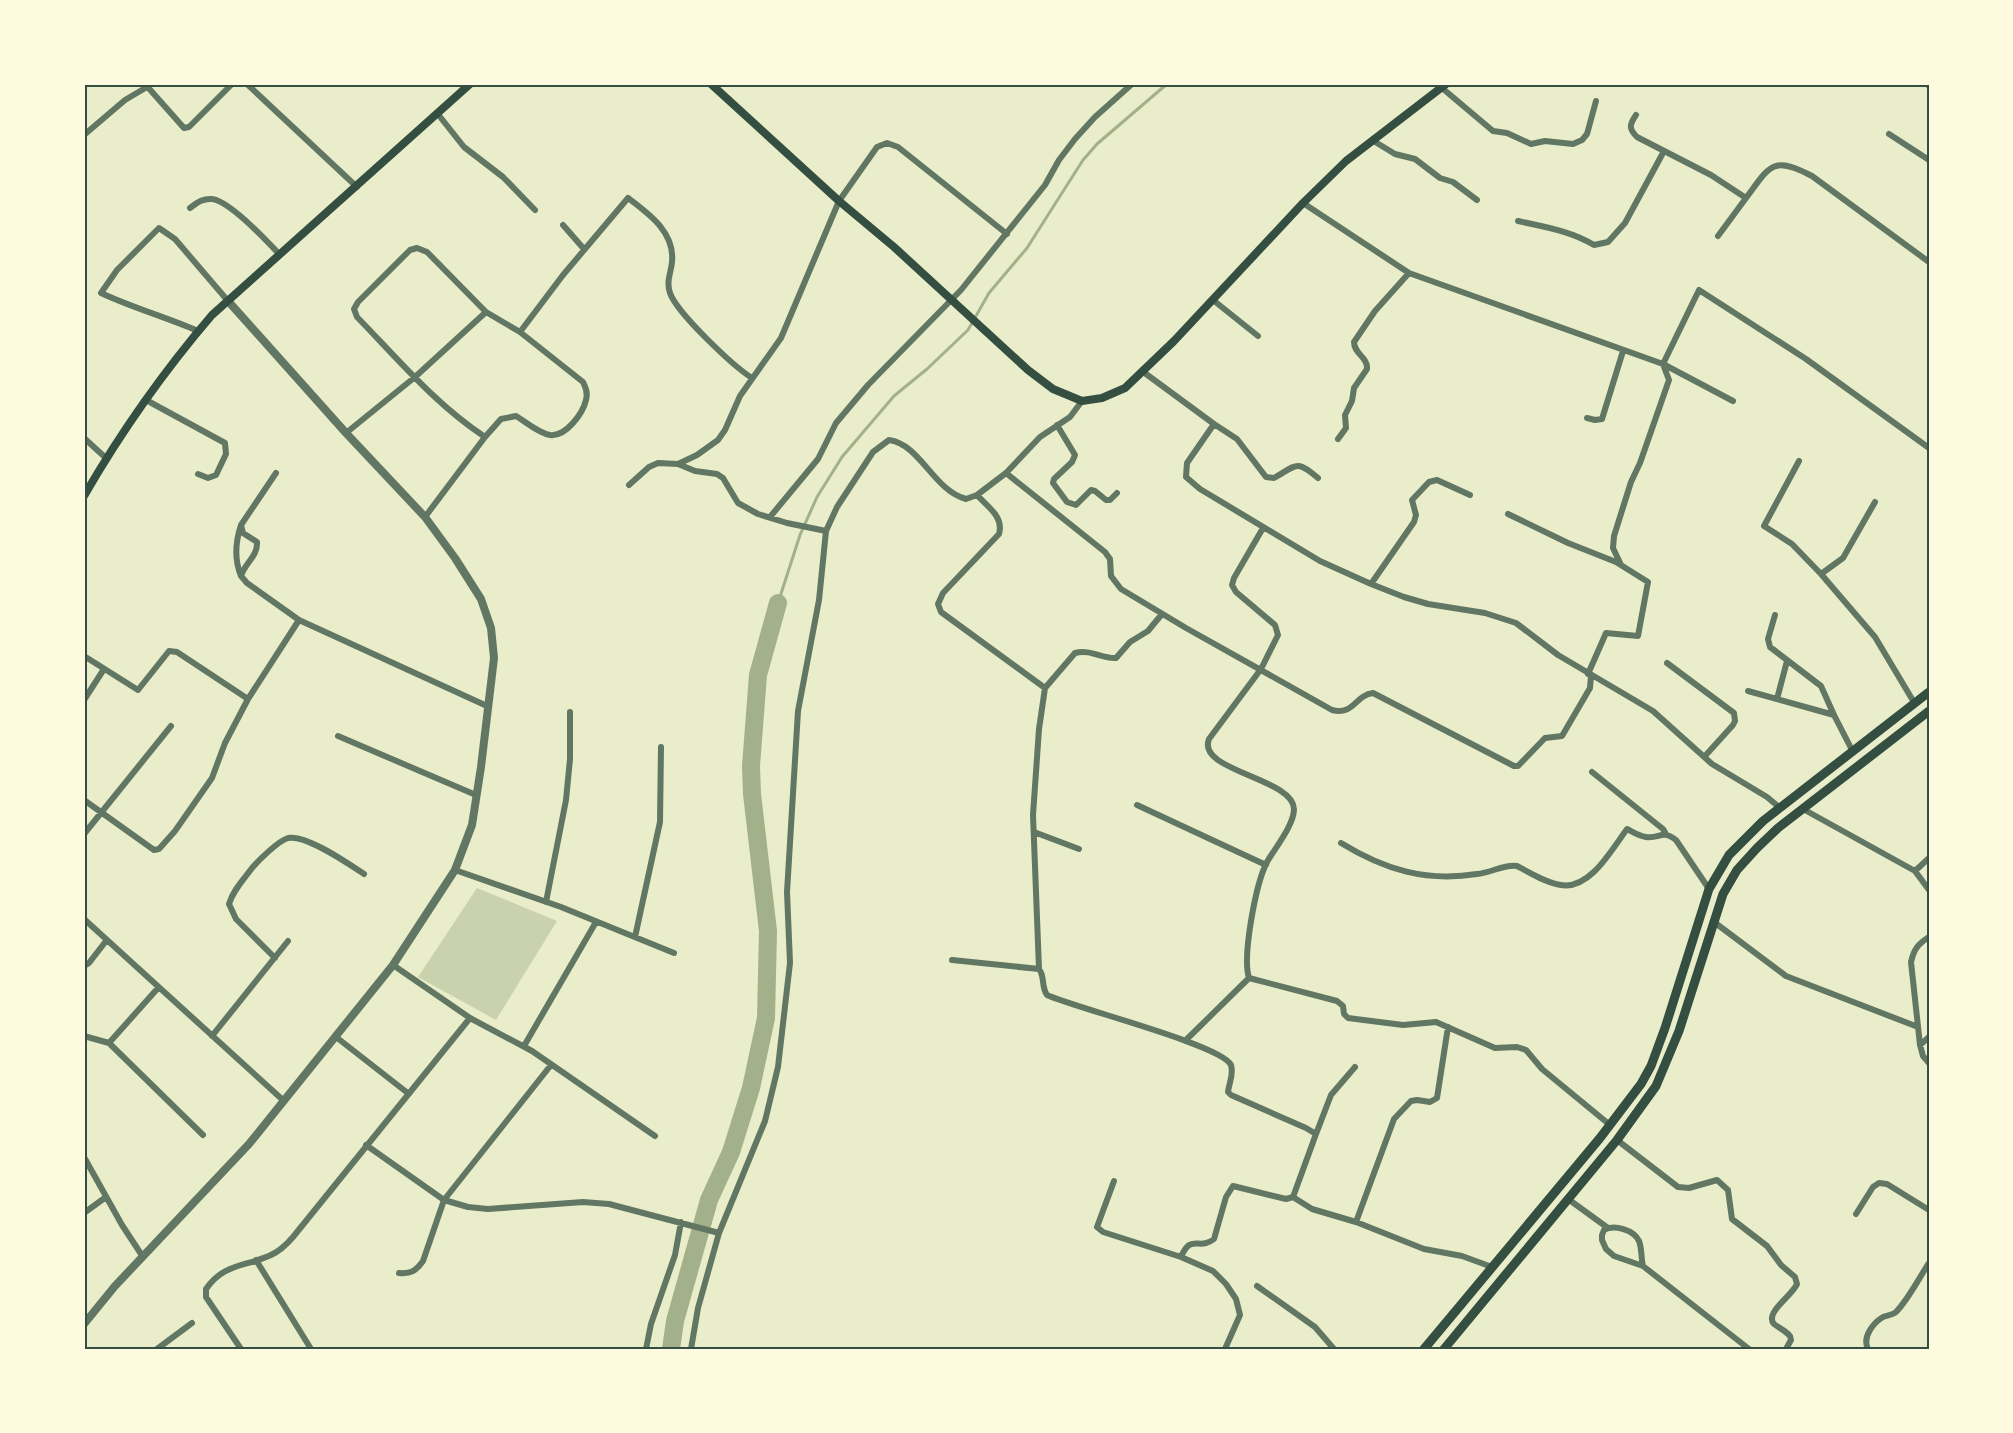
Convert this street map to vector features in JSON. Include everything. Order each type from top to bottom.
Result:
[{"type":"main road","points":[[84,496],[146,400],[212,315],[470,84]]},
{"type":"main road","points":[[714,85],[839,201],[894,247],[1028,370],[1053,389],[1082,401],[1102,398],[1125,387],[1174,341],[1303,203],[1346,161],[1444,86]]},
{"type":"main road","points":[[1424,1349],[1610,1125],[1650,1066],[1665,1028],[1708,889],[1729,855],[1763,821],[1929,692]]},
{"type":"main road","points":[[1444,1349],[1617,1140],[1664,1071],[1723,894],[1737,870],[1756,848],[1803,809],[1929,711]]},
{"type":"street","points":[[84,135],[125,100],[146,86],[183,128],[189,127],[231,84]]},
{"type":"street","points":[[247,84],[357,187]]},
{"type":"street","points":[[770,517],[818,459],[836,423],[868,385],[961,290],[1045,185],[1059,160],[1075,139],[1095,117],[1132,84]]},
{"type":"street","points":[[1444,86],[1493,131],[1507,133],[1531,144],[1545,141],[1573,144],[1582,140],[1586,136],[1596,101]]},
{"type":"street","points":[[437,113],[464,147],[503,177],[535,210]]},
{"type":"street","points":[[1636,115],[1630,123],[1631,130],[1637,137],[1711,175],[1746,198]]},
{"type":"street","points":[[1888,134],[1929,160]]},
{"type":"street","points":[[1372,140],[1395,154],[1415,159],[1437,176],[1456,184],[1478,200]]},
{"type":"street","points":[[678,464],[697,455],[718,440],[725,430],[740,396],[781,338],[839,201],[877,147],[887,143],[898,147],[1007,234]]},
{"type":"street","points":[[1518,221],[1565,231],[1585,239],[1592,245],[1606,243],[1625,224],[1664,151]]},
{"type":"street","points":[[1718,236],[1766,170],[1784,165],[1797,168],[1812,176],[1929,262]]},
{"type":"street","points":[[520,332],[584,249],[628,198],[649,214],[662,228],[672,245],[672,263],[668,279],[670,294],[678,307],[729,360],[752,378]]},
{"type":"street","points":[[190,208],[203,200],[213,199],[224,204],[257,231],[280,255]]},
{"type":"street","points":[[1303,203],[1409,273],[1663,364],[1732,400]]},
{"type":"street","points":[[563,225],[584,249]]},
{"type":"street","points":[[84,1324],[142,1257],[242,1152],[284,1101],[393,965],[455,870],[472,825],[494,658],[489,619],[481,599],[425,517],[346,433],[176,239],[159,228],[117,270],[101,293],[133,307],[165,316],[198,331]]},
{"type":"street","points":[[425,517],[484,437],[501,419],[516,416],[551,435],[563,431],[570,427],[587,399],[587,390],[583,382],[520,332],[486,312],[427,252],[417,248],[410,250],[358,302],[354,309],[357,317],[415,376],[428,393],[484,437]]},
{"type":"street","points":[[1338,439],[1346,428],[1345,415],[1352,401],[1354,388],[1367,369],[1367,362],[1355,349],[1354,342],[1375,311],[1409,273]]},
{"type":"street","points":[[1621,565],[1613,548],[1614,536],[1631,482],[1640,463],[1669,380],[1663,364],[1699,290],[1814,365],[1929,447]]},
{"type":"street","points":[[1213,300],[1258,336]]},
{"type":"street","points":[[346,433],[415,376],[486,312]]},
{"type":"street","points":[[1587,418],[1602,419],[1623,351]]},
{"type":"street","points":[[1142,371],[1237,439],[1266,477],[1274,478],[1287,468],[1299,465],[1318,478]]},
{"type":"street","points":[[146,400],[225,443],[226,454],[216,475],[208,478],[198,474]]},
{"type":"street","points":[[691,1349],[698,1308],[717,1233],[765,1121],[778,1067],[790,963],[787,892],[798,711],[819,600],[826,531],[837,507],[873,452],[889,440],[897,441],[907,447],[932,475],[958,497],[966,499],[977,495],[1005,473],[1040,437],[1071,417],[1082,401]]},
{"type":"street","points":[[1214,424],[1187,463],[1186,477],[1200,489],[1320,561],[1371,584],[1428,604],[1485,613],[1516,623],[1557,655],[1653,711],[1712,764],[1767,797],[1780,808]]},
{"type":"street","points":[[1057,425],[1075,455],[1072,462],[1054,479],[1053,483],[1067,502],[1076,505],[1091,490],[1106,500],[1110,500],[1117,493]]},
{"type":"street","points":[[84,438],[107,459]]},
{"type":"street","points":[[1799,461],[1764,526],[1792,544],[1875,637],[1915,704]]},
{"type":"street","points":[[629,485],[649,467],[658,463],[678,464],[694,471],[717,474],[723,478],[738,503],[758,514],[787,524],[826,531]]},
{"type":"street","points":[[276,473],[241,525],[236,548],[237,567],[241,576],[255,589],[299,620],[487,706]]},
{"type":"street","points":[[1005,473],[1104,552],[1110,559],[1111,576],[1121,588],[1162,614],[1332,710],[1341,712],[1349,709],[1366,694],[1379,696],[1518,766],[1545,738],[1562,736],[1590,687],[1589,675],[1606,633],[1638,636],[1648,582],[1621,565],[1508,514]]},
{"type":"street","points":[[1371,584],[1414,522],[1416,517],[1412,503],[1413,497],[1429,482],[1440,481],[1470,495]]},
{"type":"street","points":[[977,495],[997,517],[1000,523],[999,534],[943,593],[938,604],[939,608],[1045,688]]},
{"type":"street","points":[[1821,574],[1843,558],[1875,502]]},
{"type":"street","points":[[241,525],[243,533],[257,542],[255,555],[241,576]]},
{"type":"street","points":[[1249,978],[1246,962],[1256,896],[1266,865],[1293,817],[1294,806],[1279,790],[1220,761],[1208,751],[1207,746],[1209,739],[1261,669],[1278,635],[1277,628],[1236,592],[1232,585],[1263,528]]},
{"type":"street","points":[[1162,614],[1148,631],[1130,642],[1116,658],[1091,652],[1075,653],[1045,688],[1036,765],[1034,831],[1039,969],[1042,973],[1044,992],[1049,996],[1186,1040],[1227,1061],[1231,1065],[1232,1075],[1228,1092],[1234,1098],[1316,1134]]},
{"type":"street","points":[[1775,615],[1768,645],[1821,686],[1853,752]]},
{"type":"street","points":[[84,800],[143,844],[154,850],[159,849],[175,831],[212,778],[225,743],[248,699],[299,620]]},
{"type":"street","points":[[84,656],[138,690],[169,651],[177,652],[248,699]]},
{"type":"street","points":[[1777,699],[1787,661]]},
{"type":"street","points":[[1667,663],[1734,713],[1732,725],[1704,756]]},
{"type":"street","points":[[84,700],[104,669]]},
{"type":"street","points":[[1748,691],[1834,715]]},
{"type":"street","points":[[546,902],[566,800],[570,759],[570,712]]},
{"type":"street","points":[[84,834],[171,726]]},
{"type":"street","points":[[338,736],[476,795]]},
{"type":"street","points":[[635,937],[660,822],[661,747]]},
{"type":"street","points":[[1593,772],[1676,840],[1708,889]]},
{"type":"street","points":[[1137,806],[1266,865]]},
{"type":"street","points":[[1803,809],[1915,871],[1929,890]]},
{"type":"street","points":[[1341,843],[1379,864],[1420,876],[1449,877],[1479,874],[1510,865],[1558,885],[1567,886],[1585,881],[1593,874],[1627,830],[1648,838],[1666,834]]},
{"type":"street","points":[[1034,831],[1079,849]]},
{"type":"street","points":[[275,958],[236,919],[229,904],[257,861],[290,838],[303,840],[364,874]]},
{"type":"street","points":[[1915,871],[1929,858]]},
{"type":"street","points":[[455,870],[546,902],[674,953]]},
{"type":"street","points":[[84,919],[284,1101]]},
{"type":"street","points":[[524,1046],[597,922]]},
{"type":"street","points":[[1714,922],[1786,976],[1918,1027]]},
{"type":"street","points":[[1929,937],[1919,943],[1911,962],[1920,1045],[1923,1056],[1929,1063]]},
{"type":"street","points":[[84,966],[106,941]]},
{"type":"street","points":[[212,1036],[288,941]]},
{"type":"street","points":[[952,960],[1039,969]]},
{"type":"street","points":[[393,965],[470,1018],[524,1046],[655,1136]]},
{"type":"street","points":[[1249,978],[1337,1001],[1343,1006],[1344,1014],[1348,1018],[1403,1024],[1436,1022],[1495,1048],[1517,1047],[1526,1050],[1542,1069],[1610,1125]]},
{"type":"street","points":[[1186,1040],[1249,978]]},
{"type":"street","points":[[109,1043],[158,988]]},
{"type":"street","points":[[241,1349],[206,1297],[206,1289],[211,1281],[220,1273],[236,1265],[271,1255],[293,1238],[470,1018]]},
{"type":"street","points":[[1356,1222],[1394,1119],[1411,1101],[1430,1102],[1437,1098],[1448,1027]]},
{"type":"street","points":[[84,1036],[109,1043],[203,1135]]},
{"type":"street","points":[[336,1037],[409,1094]]},
{"type":"street","points":[[1920,1045],[1929,1037]]},
{"type":"street","points":[[399,1273],[413,1273],[423,1261],[444,1200],[551,1065]]},
{"type":"street","points":[[1293,1197],[1331,1095],[1355,1067]]},
{"type":"street","points":[[1617,1140],[1678,1187],[1689,1188],[1717,1180],[1728,1190],[1732,1219],[1759,1238],[1781,1265],[1795,1277],[1797,1284],[1794,1292],[1773,1311],[1771,1317],[1772,1321],[1790,1336],[1791,1340],[1786,1349]]},
{"type":"street","points":[[366,1145],[444,1200],[468,1207],[488,1209],[583,1202],[609,1204],[717,1233]]},
{"type":"street","points":[[84,1157],[142,1257]]},
{"type":"street","points":[[1114,1181],[1097,1227],[1103,1232],[1181,1257],[1213,1271],[1236,1299],[1240,1315],[1225,1349]]},
{"type":"street","points":[[1856,1214],[1873,1187],[1879,1183],[1887,1184],[1929,1210]]},
{"type":"street","points":[[1181,1257],[1186,1245],[1206,1244],[1214,1239],[1226,1197],[1233,1186],[1286,1199],[1293,1197],[1312,1209],[1356,1222],[1424,1249],[1462,1256],[1491,1267]]},
{"type":"street","points":[[84,1213],[106,1197]]},
{"type":"street","points":[[1568,1198],[1608,1228],[1625,1231],[1636,1238],[1640,1243],[1643,1266]]},
{"type":"street","points":[[645,1349],[684,1223]]},
{"type":"street","points":[[1608,1228],[1602,1235],[1606,1249],[1620,1260],[1643,1266],[1749,1349]]},
{"type":"street","points":[[256,1260],[311,1349]]},
{"type":"street","points":[[1868,1349],[1866,1344],[1868,1335],[1876,1323],[1885,1316],[1895,1313],[1929,1263]]},
{"type":"street","points":[[1257,1286],[1315,1327],[1334,1349]]},
{"type":"street","points":[[157,1349],[192,1323]]},
{"type":"green space","points":[[477,888],[557,921],[496,1020],[418,977]]},
{"type":"waterway","points":[[778,603],[800,535],[817,497],[842,457],[894,396],[927,369],[968,330],[989,293],[1027,248],[1083,160],[1097,144],[1167,84]]},
{"type":"waterway","points":[[671,1349],[675,1321],[709,1200],[731,1152],[751,1088],[766,1018],[768,931],[752,794],[751,766],[758,675],[778,603]]}]
